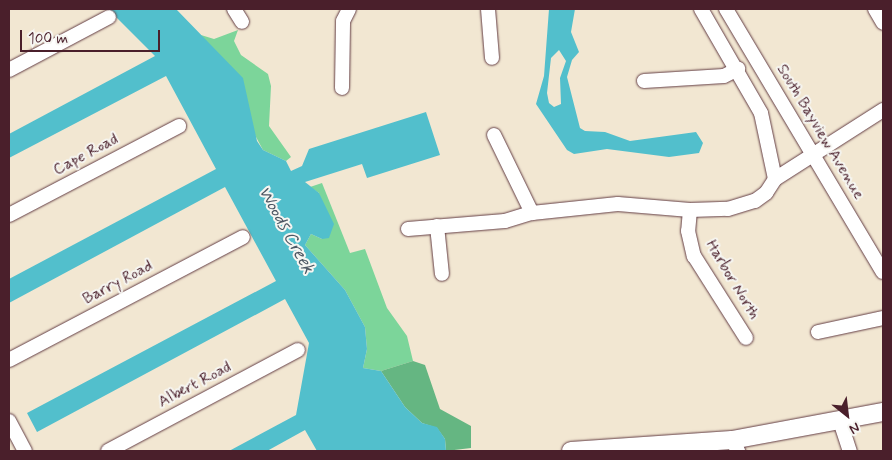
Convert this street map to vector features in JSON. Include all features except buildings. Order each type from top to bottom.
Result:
[{"type":"main road","points":[[571,451],[735,446],[883,412]]},
{"type":"street","points":[[234,9],[242,22]]},
{"type":"street","points":[[342,88],[343,21],[349,9]]},
{"type":"street","points":[[488,9],[492,58]]},
{"type":"street","points":[[701,9],[738,69],[761,113],[775,179]]},
{"type":"street","name":"South Bayview Avenue","points":[[726,9],[883,272]]},
{"type":"street","points":[[874,9],[883,23]]},
{"type":"street","points":[[9,70],[109,17]]},
{"type":"street","points":[[644,81],[724,76],[738,69]]},
{"type":"street","points":[[408,229],[504,221],[532,213],[618,204],[690,210],[743,206],[766,193],[775,179],[812,153],[883,110]]},
{"type":"street","name":"Cape Road","points":[[9,215],[179,126]]},
{"type":"street","points":[[494,136],[532,213]]},
{"type":"street","name":"Harbor North","points":[[690,210],[688,231],[694,256],[746,338]]},
{"type":"street","points":[[438,226],[442,274]]},
{"type":"street","name":"Barry Road","points":[[9,360],[243,237]]},
{"type":"street","points":[[818,332],[883,318]]},
{"type":"street","name":"Albert Road","points":[[108,451],[298,350]]},
{"type":"street","points":[[840,421],[850,451]]},
{"type":"street","points":[[10,428],[25,451]]},
{"type":"green space","points":[[238,30],[234,41],[241,55],[268,74],[271,86],[269,126],[291,157],[286,161],[263,150],[201,35],[214,39]]},
{"type":"green space","points":[[322,183],[350,253],[365,249],[387,308],[407,336],[413,361],[381,371],[363,368],[367,349],[365,327],[345,290],[305,245],[311,234],[322,239],[319,193],[310,187]]},
{"type":"green space","points":[[413,361],[425,365],[440,409],[471,426],[471,448],[446,451],[445,439],[437,428],[422,423],[405,407],[381,371]]},
{"type":"water","name":"Woods Creek","points":[[108,9],[176,9],[243,78],[257,141],[263,150],[286,161],[291,171],[302,166],[309,149],[426,112],[440,155],[367,178],[362,164],[305,182],[319,193],[334,224],[329,238],[322,239],[311,234],[305,245],[345,290],[365,327],[367,349],[363,368],[381,371],[405,407],[422,423],[437,427],[445,439],[446,451],[317,451],[305,430],[267,451],[229,451],[296,415],[309,343],[285,299],[37,432],[27,413],[276,281],[225,187],[9,303],[9,279],[216,169],[166,76],[9,158],[9,134],[155,56]]},
{"type":"water","points":[[549,9],[575,9],[571,32],[579,52],[572,60],[567,77],[580,128],[585,131],[605,132],[630,141],[696,132],[703,143],[699,153],[669,157],[607,149],[574,154],[567,150],[536,104],[544,76]],"holes":[[[559,50],[566,61],[560,78],[561,104],[554,107],[549,103],[547,93],[551,58]]]}]
